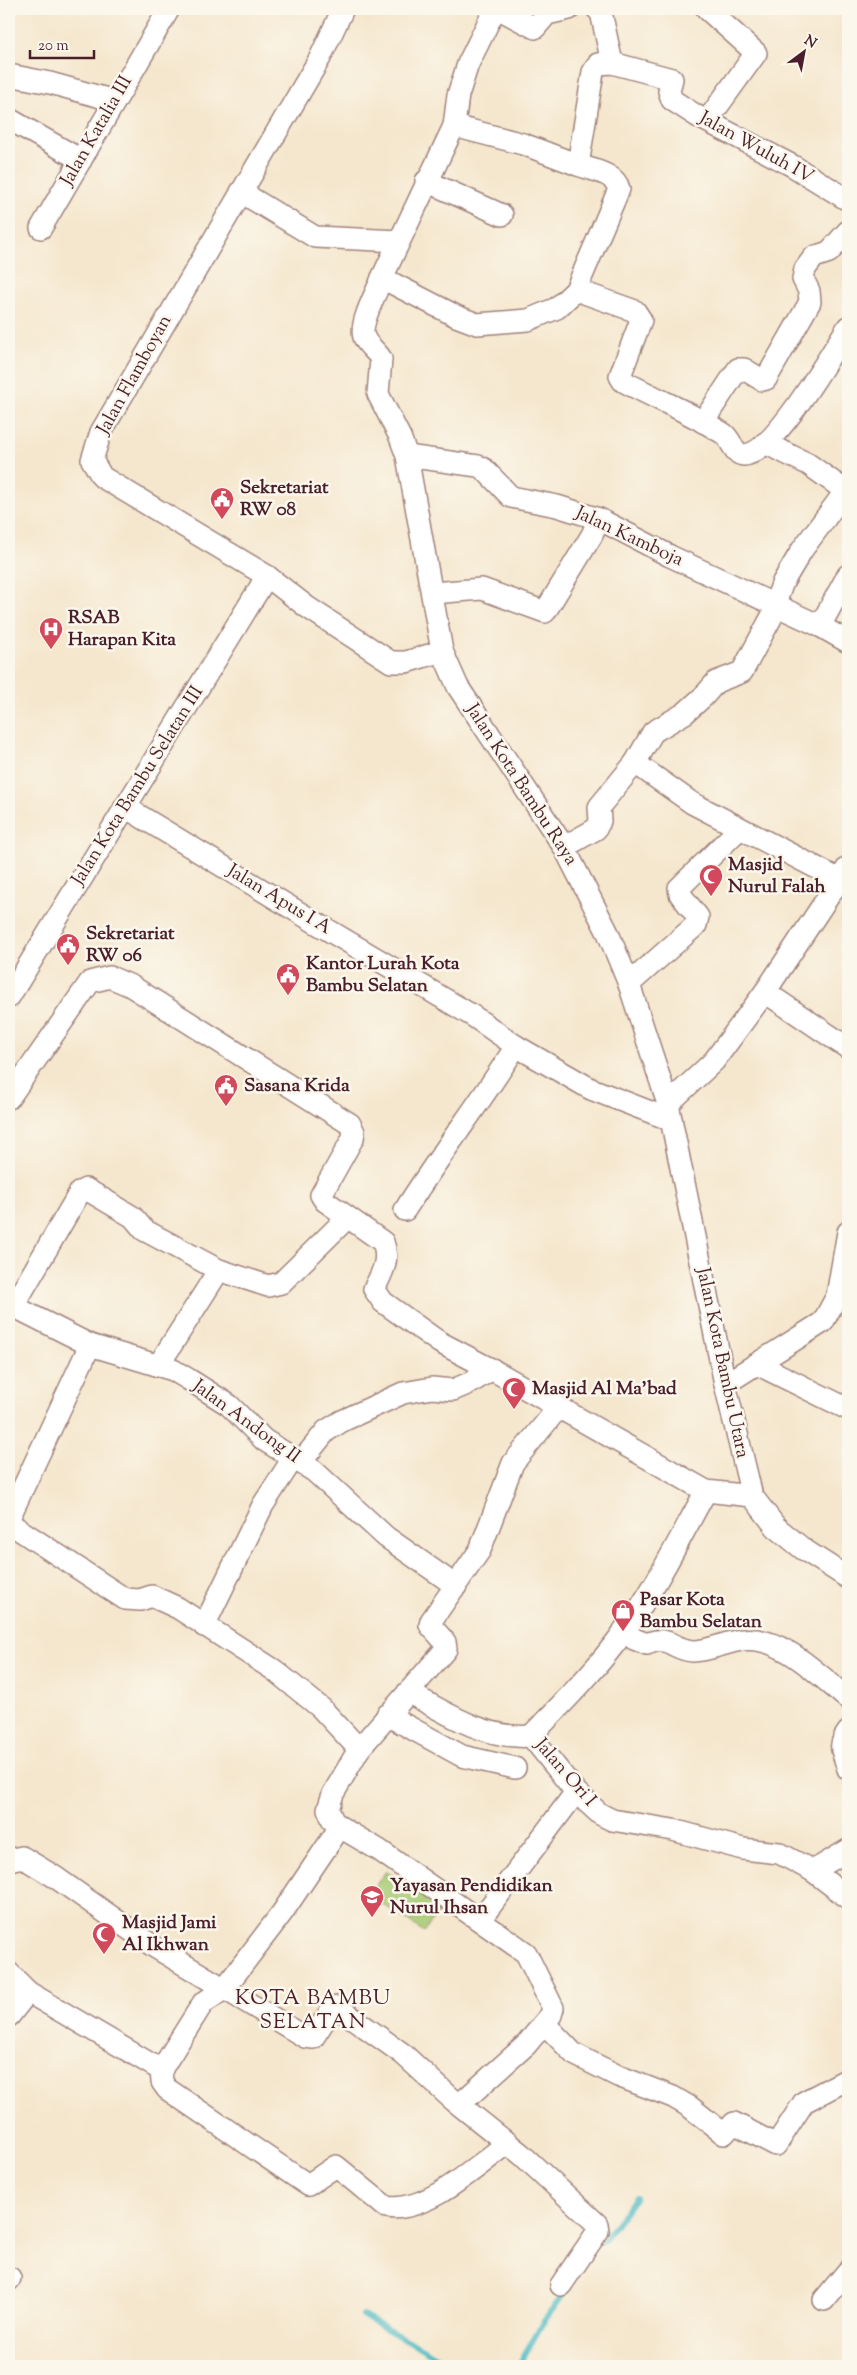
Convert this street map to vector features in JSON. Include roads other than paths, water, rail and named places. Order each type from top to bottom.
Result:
[{"type":"street","name":"Jalan Katalia III","points":[[41,228],[169,9]]},
{"type":"street","name":"Jalan Flamboyan","points":[[343,9],[320,58],[101,432],[92,460],[102,477],[267,576],[307,607],[391,662],[406,662],[442,651]]},
{"type":"street","points":[[454,126],[523,144],[609,176],[617,182],[619,189],[576,290],[557,308],[528,320],[477,324],[456,316],[382,278],[426,181],[454,126],[458,95],[468,64],[495,9]]},
{"type":"street","points":[[500,9],[535,28],[547,14],[569,9]]},
{"type":"street","points":[[578,165],[593,72],[598,64],[612,63],[601,12],[597,9]]},
{"type":"street","points":[[707,9],[756,53],[707,121]]},
{"type":"street","name":"Jalan Wuluh IV","points":[[612,63],[670,85],[672,100],[707,121],[794,166],[848,200]]},
{"type":"street","points":[[9,75],[50,83],[115,101]]},
{"type":"street","points":[[9,119],[81,160]]},
{"type":"street","points":[[426,181],[502,215]]},
{"type":"street","points":[[241,192],[315,237],[399,241]]},
{"type":"street","points":[[703,422],[738,369],[744,369],[762,380],[766,379],[810,302],[809,291],[803,279],[805,269],[814,257],[829,252],[848,230]]},
{"type":"street","name":"Jalan Kota Bambu Raya","points":[[382,278],[368,312],[363,332],[364,338],[381,359],[378,394],[400,436],[407,456],[442,651],[458,688],[564,847],[608,933],[629,984],[669,1112]]},
{"type":"street","points":[[576,290],[635,311],[640,316],[641,320],[620,376],[622,381],[725,435],[737,452],[742,455],[746,455],[765,443],[796,408],[848,327]]},
{"type":"street","points":[[564,847],[596,829],[600,821],[599,807],[635,763],[653,732],[685,713],[716,682],[742,672],[776,606],[783,582],[802,550],[844,493],[842,489],[808,464],[765,443]]},
{"type":"street","name":"Jalan Kamboja","points":[[407,456],[478,466],[484,469],[511,497],[558,506],[599,519],[820,626],[848,642]]},
{"type":"street","points":[[432,592],[482,589],[545,612],[583,551],[599,519]]},
{"type":"street","points":[[820,626],[848,575]]},
{"type":"street","name":"Jalan Kota Bambu Selatan III","points":[[9,997],[267,576]]},
{"type":"street","points":[[635,763],[692,803],[739,829],[844,873],[765,992],[714,1061],[669,1112]]},
{"type":"street","name":"Jalan Apus I A","points":[[125,807],[473,1016],[516,1046],[591,1089],[669,1112]]},
{"type":"street","points":[[629,984],[696,925],[698,917],[680,894],[679,888],[739,829]]},
{"type":"street","points":[[9,1095],[90,982],[110,978],[131,986],[350,1124],[354,1132],[353,1138],[321,1195],[325,1201],[347,1218],[383,1242],[387,1252],[387,1261],[374,1289],[383,1302],[439,1342],[492,1369],[706,1491],[752,1496]]},
{"type":"street","points":[[765,992],[848,1048]]},
{"type":"street","points":[[405,1210],[423,1181],[484,1096],[516,1046]]},
{"type":"street","name":"Jalan Kota Bambu Utara","points":[[669,1112],[725,1384],[752,1496],[776,1527],[803,1549],[848,1578]]},
{"type":"street","points":[[11,1305],[80,1192],[86,1189],[133,1217],[144,1230],[219,1270],[268,1286],[275,1286],[281,1283],[347,1218]]},
{"type":"street","points":[[725,1384],[823,1322],[837,1296],[848,1237]]},
{"type":"street","points":[[158,1366],[219,1270]]},
{"type":"street","name":"Jalan Andong II","points":[[11,1305],[90,1345],[173,1370],[229,1405],[264,1440],[297,1460],[330,1484],[386,1537],[456,1586]]},
{"type":"street","points":[[9,1518],[90,1345]]},
{"type":"street","points":[[757,1364],[848,1409]]},
{"type":"street","points":[[204,1626],[263,1506],[297,1460],[326,1431],[342,1421],[404,1392],[432,1388],[453,1390],[472,1382],[492,1369]]},
{"type":"street","points":[[460,2104],[526,2045],[551,2015],[553,2008],[530,1958],[480,1920],[379,1850],[340,1827],[333,1821],[328,1809],[333,1794],[359,1749],[446,1649],[445,1642],[430,1625],[433,1617],[456,1586],[485,1539],[513,1463],[558,1408]]},
{"type":"street","name":"Jalan Ori I","points":[[706,1491],[663,1570],[624,1630],[583,1682],[531,1736],[576,1792],[600,1814],[612,1820],[673,1830],[743,1849],[779,1853],[813,1870],[848,1898]]},
{"type":"street","points":[[9,1523],[125,1599],[140,1600],[152,1596],[178,1608],[274,1670],[321,1708],[359,1749]]},
{"type":"street","points":[[624,1630],[634,1639],[647,1644],[657,1639],[665,1640],[678,1647],[693,1651],[743,1640],[764,1640],[778,1646],[812,1669],[848,1699]]},
{"type":"street","points":[[408,1692],[454,1719],[491,1732],[518,1738],[531,1736]]},
{"type":"street","points":[[387,1715],[462,1756],[514,1768]]},
{"type":"street","points":[[848,1732],[842,1742],[841,1750],[848,1769]]},
{"type":"street","points":[[480,1920],[576,1792]]},
{"type":"street","points":[[340,1827],[282,1914],[224,1989],[203,2003],[161,2070],[162,2082],[167,2089],[308,2185],[337,2167],[371,2197],[388,2208],[416,2205],[443,2192],[508,2144]]},
{"type":"street","points":[[813,1870],[848,1850]]},
{"type":"street","points":[[9,1860],[22,1857],[56,1877],[153,1946],[309,2038],[313,2038],[332,2009],[337,2007],[403,2054],[508,2144],[599,2228],[561,2285]]},
{"type":"street","points":[[9,1973],[28,1992],[161,2070]]},
{"type":"street","points":[[9,2016],[28,1992]]},
{"type":"street","points":[[544,2023],[574,2054],[618,2076],[672,2097],[690,2107],[724,2134],[734,2123],[776,2145],[804,2102],[848,2079]]},
{"type":"street","points":[[824,2300],[848,2271]]},
{"type":"waterway","points":[[602,2242],[636,2197]]},
{"type":"waterway","points":[[518,2366],[542,2324],[568,2288]]},
{"type":"waterway","points":[[363,2316],[453,2366]]},
{"type":"place","name":"Sekretariat RW 08","points":[[222,520]]},
{"type":"place","name":"RSAB Harapan Kita","points":[[51,650]]},
{"type":"place","name":"Masjid Nurul Falah","points":[[711,897]]},
{"type":"place","name":"Sekretariat RW 06","points":[[68,966]]},
{"type":"place","name":"Kantor Lurah Kota Bambu Selatan","points":[[288,996]]},
{"type":"place","name":"Sasana Krida","points":[[226,1107]]},
{"type":"place","name":"Masjid Al Ma'bad","points":[[514,1410]]},
{"type":"place","name":"Pasar Kota Bambu Selatan","points":[[623,1632]]},
{"type":"place","name":"Yayasan Pendidikan Nurul Ihsan","points":[[372,1918]]},
{"type":"place","name":"Masjid Jami Al Ikhwan","points":[[104,1955]]},
{"type":"district","name":"KOTA BAMBU SELATAN","points":[[313,2011]]}]
